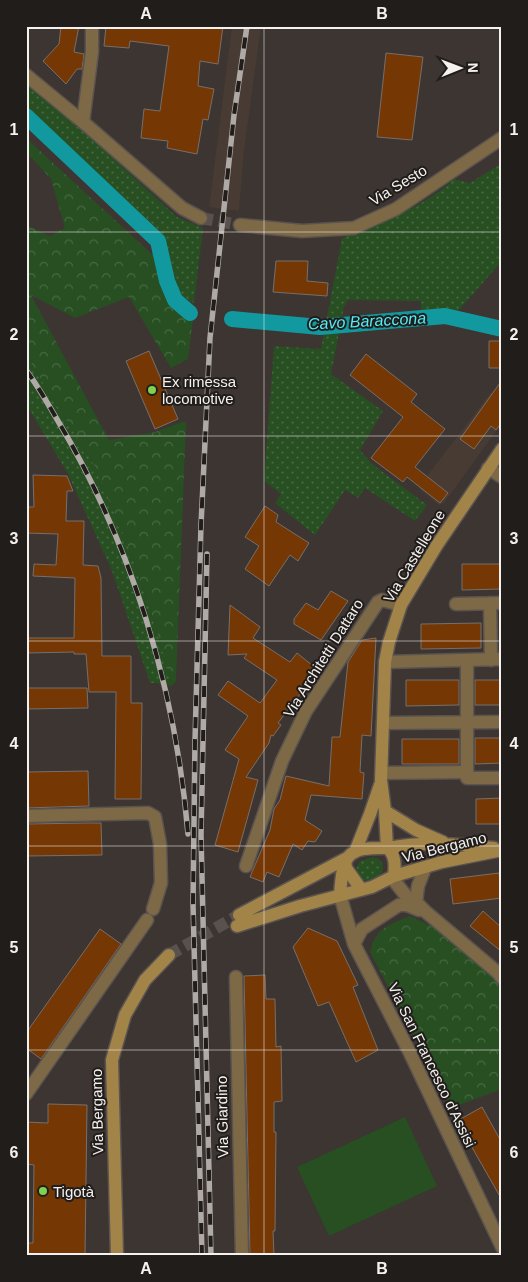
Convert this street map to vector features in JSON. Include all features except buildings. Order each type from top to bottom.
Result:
[{"type":"main road","name":"Via Castelleone","points":[[388,848],[382,777],[385,662],[389,642],[401,605],[436,545],[502,449]]},
{"type":"main road","name":"Via Castelleone","points":[[340,894],[342,870],[370,814],[382,777]]},
{"type":"main road","name":"Via Bergamo","points":[[385,811],[416,830],[446,843]]},
{"type":"main road","name":"Via Bergamo","points":[[388,848],[446,843],[502,849]]},
{"type":"main road","points":[[370,848],[388,848],[395,862],[393,877],[379,884],[238,921],[349,857],[370,848]]},
{"type":"main road","name":"Via Bergamo","points":[[393,877],[442,862],[502,849]]},
{"type":"main road","points":[[349,857],[346,868],[362,889]]},
{"type":"main road","name":"Via Bergamo","points":[[117,1256],[112,1060],[125,1016],[145,980],[168,955]]},
{"type":"street","points":[[83,122],[92,52],[92,26]]},
{"type":"street","points":[[26,76],[83,122],[182,208],[201,218]]},
{"type":"street","name":"Via Sesto","points":[[240,225],[302,232],[354,228],[396,208],[502,138]]},
{"type":"street","points":[[488,468],[502,478]]},
{"type":"street","name":"Via Architetti Dattaro","points":[[246,866],[282,761],[306,711],[378,602],[382,600],[401,605]]},
{"type":"street","points":[[385,662],[496,660],[496,603],[456,604]]},
{"type":"street","points":[[467,660],[467,775]]},
{"type":"street","points":[[383,723],[502,722]]},
{"type":"street","points":[[382,777],[467,775],[502,778]]},
{"type":"street","points":[[26,816],[148,813],[156,817],[160,844],[161,883],[150,914],[26,1094]]},
{"type":"street","points":[[416,902],[418,886],[425,868]]},
{"type":"street","points":[[393,877],[407,896],[502,978]]},
{"type":"street","name":"Via San Francesco d'Assisi","points":[[340,894],[354,944],[410,1053],[502,1247]]},
{"type":"street","points":[[354,944],[362,929],[399,905],[407,905],[426,912]]},
{"type":"street","name":"Via Giardino","points":[[236,977],[242,1256]]},
{"type":"shaded area","points":[[232,26],[261,26],[244,151],[239,211],[209,207]]},
{"type":"shaded area","points":[[492,391],[502,395],[502,423],[444,503],[439,505],[420,490],[420,485]]},
{"type":"green space","points":[[26,83],[78,126],[177,217],[203,228],[194,303],[178,295],[170,260],[161,233],[26,107]]},
{"type":"green space","points":[[26,138],[154,256],[168,302],[193,319],[188,359],[171,368],[129,297],[75,318],[31,295],[109,440],[155,432],[186,422],[176,681],[172,686],[157,631],[133,558],[96,468],[26,355],[26,225],[50,236],[65,228],[51,179],[26,152]]},
{"type":"green space","points":[[502,163],[502,261],[458,311],[442,309],[421,312],[421,301],[348,300],[344,307],[331,374],[383,411],[360,450],[372,464],[427,505],[415,521],[365,488],[358,498],[345,490],[315,535],[275,503],[281,494],[264,481],[274,346],[321,349],[342,238],[415,206],[454,179],[470,183]]},
{"type":"green space","points":[[26,355],[96,468],[133,558],[157,631],[172,686],[150,683],[112,571],[68,474],[26,404]]},
{"type":"green space","points":[[373,857],[378,859],[383,865],[382,872],[371,881],[359,879],[357,870],[360,861]]},
{"type":"green space","points":[[410,916],[447,934],[502,987],[502,1089],[451,1108],[370,952],[376,937],[384,928]]},
{"type":"green space","points":[[405,1117],[437,1186],[329,1236],[297,1167]]},
{"type":"waterway","name":"Cavo Baraccona","points":[[26,116],[158,241],[167,281],[175,300],[190,313]]},
{"type":"waterway","name":"Cavo Baraccona","points":[[232,319],[320,327],[445,316],[502,329]]},
{"type":"tunnel","points":[[201,218],[240,225]]},
{"type":"tunnel","points":[[169,955],[239,915]]},
{"type":"railway","points":[[202,1256],[193,904],[201,525],[210,338],[234,115],[247,26]]},
{"type":"railway","points":[[26,370],[47,402],[84,468],[108,518],[128,568],[146,620],[173,726],[188,834]]},
{"type":"railway","points":[[207,554],[201,835],[211,1256]]},
{"type":"place","name":"Ex rimessa locomotive","points":[[152,390]]},
{"type":"place","name":"Tigotà","points":[[43,1191]]}]
